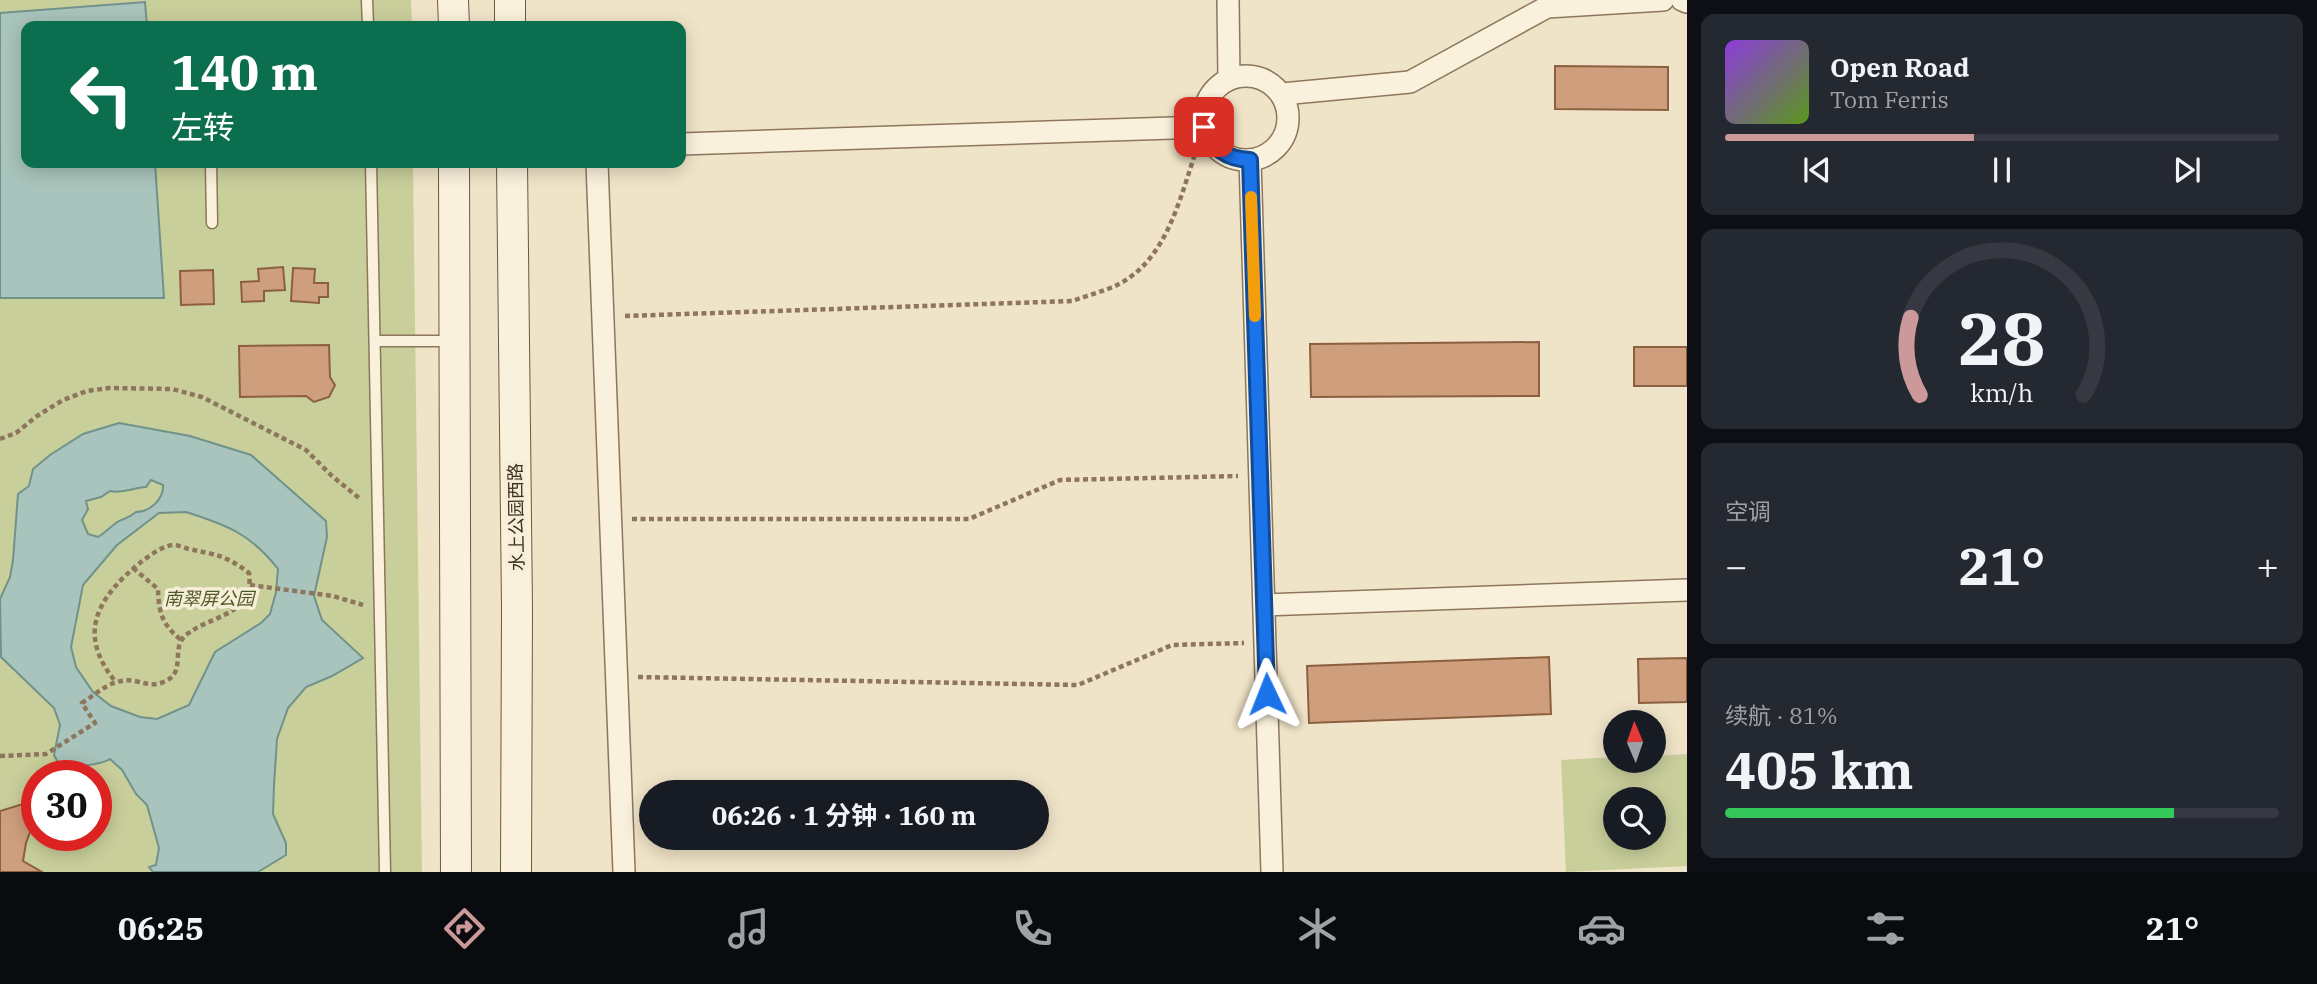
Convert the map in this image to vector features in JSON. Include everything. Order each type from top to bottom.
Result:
[{"type":"main road","points":[[453,0],[454,21]]},
{"type":"main road","points":[[510,0],[510,21]]},
{"type":"main road","points":[[454,168],[456,872]]},
{"type":"main road","name":"水上公园西路","points":[[512,168],[517,608],[516,872]]},
{"type":"street","points":[[1228,0],[1229,79]]},
{"type":"street","points":[[1282,94],[1410,82],[1547,7],[1664,0]]},
{"type":"street","points":[[1682,0],[1687,2]]},
{"type":"street","points":[[1258,77],[1282,94],[1289,122],[1285,136],[1270,152],[1250,160],[1238,160],[1226,156],[1208,139],[1204,127],[1204,112],[1208,98],[1217,87],[1229,79],[1258,77]]},
{"type":"street","points":[[686,144],[1204,127]]},
{"type":"street","points":[[1250,160],[1272,872]]},
{"type":"street","points":[[597,168],[624,872]]},
{"type":"street","points":[[1264,605],[1687,590]]},
{"type":"lane","points":[[367,0],[368,21]]},
{"type":"lane","points":[[211,168],[212,223]]},
{"type":"lane","points":[[371,168],[385,872]]},
{"type":"lane","points":[[375,341],[454,341]]},
{"type":"path","points":[[603,317],[1073,301],[1120,284],[1151,259],[1175,215],[1204,127]]},
{"type":"path","points":[[0,439],[16,433],[63,400],[86,391],[109,388],[172,388],[201,397],[306,450],[331,476],[359,497],[378,506]]},
{"type":"path","points":[[610,519],[969,519],[1060,480],[1260,476]]},
{"type":"path","points":[[0,756],[46,754],[95,723],[82,704],[115,681],[134,681],[145,685],[161,683],[174,676],[180,660],[177,648],[181,640],[194,630],[234,610],[245,598],[250,585],[249,573],[216,553],[172,544],[151,554],[106,597],[99,609],[95,624],[97,653],[102,665],[115,681]]},
{"type":"path","points":[[134,568],[158,589],[164,624],[181,640]]},
{"type":"path","points":[[250,585],[333,596],[356,605],[378,606]]},
{"type":"path","points":[[617,676],[1078,685],[1172,645],[1265,643]]},
{"type":"green space","name":"南翠屏公园","points":[[0,0],[411,0],[412,21],[21,21],[21,168],[413,168],[422,872],[0,872]]},
{"type":"green space","points":[[1687,754],[1687,866],[1566,872],[1561,760],[1603,758],[1603,774],[1666,774],[1666,755]]},
{"type":"water","points":[[145,2],[147,21],[21,21],[21,168],[155,168],[164,298],[0,298],[0,13]]},
{"type":"water","points":[[119,423],[190,436],[251,455],[326,521],[327,537],[314,596],[322,620],[363,658],[306,687],[288,708],[277,739],[273,814],[286,843],[286,855],[258,872],[153,872],[149,867],[156,865],[159,848],[147,805],[136,794],[122,770],[110,759],[57,760],[54,755],[60,725],[54,708],[1,657],[0,599],[10,577],[13,560],[18,494],[29,486],[33,469],[83,434]],"holes":[[[151,480],[163,485],[161,496],[146,510],[119,521],[98,537],[88,534],[82,520],[88,509],[86,501],[110,491],[146,487]],[[186,512],[214,521],[248,539],[278,569],[270,614],[261,623],[215,652],[189,705],[157,719],[140,717],[111,706],[93,692],[76,667],[71,647],[83,585],[117,545],[159,513]]]},
{"type":"building","points":[[1555,66],[1668,67],[1668,110],[1555,109]]},
{"type":"building","points":[[283,267],[285,290],[264,291],[264,301],[242,302],[241,282],[259,281],[258,269]]},
{"type":"building","points":[[293,268],[315,269],[314,283],[328,283],[328,297],[319,297],[319,303],[291,301]]},
{"type":"building","points":[[213,270],[214,304],[181,305],[180,271]]},
{"type":"building","points":[[1539,342],[1539,396],[1311,397],[1310,344]]},
{"type":"building","points":[[329,345],[330,377],[335,385],[329,397],[314,402],[306,396],[240,397],[239,346]]},
{"type":"building","points":[[1634,347],[1687,347],[1687,386],[1634,386]]},
{"type":"building","points":[[1549,657],[1551,714],[1309,723],[1307,666]]},
{"type":"building","points":[[1687,658],[1687,702],[1639,703],[1638,659]]},
{"type":"building","points":[[21,805],[23,861],[42,872],[0,872],[0,811]]},
{"type":"slow traffic","points":[[1251,197],[1255,316]]},
{"type":"route","points":[[1204,127],[1208,139],[1226,156],[1250,160],[1267,694]]}]
